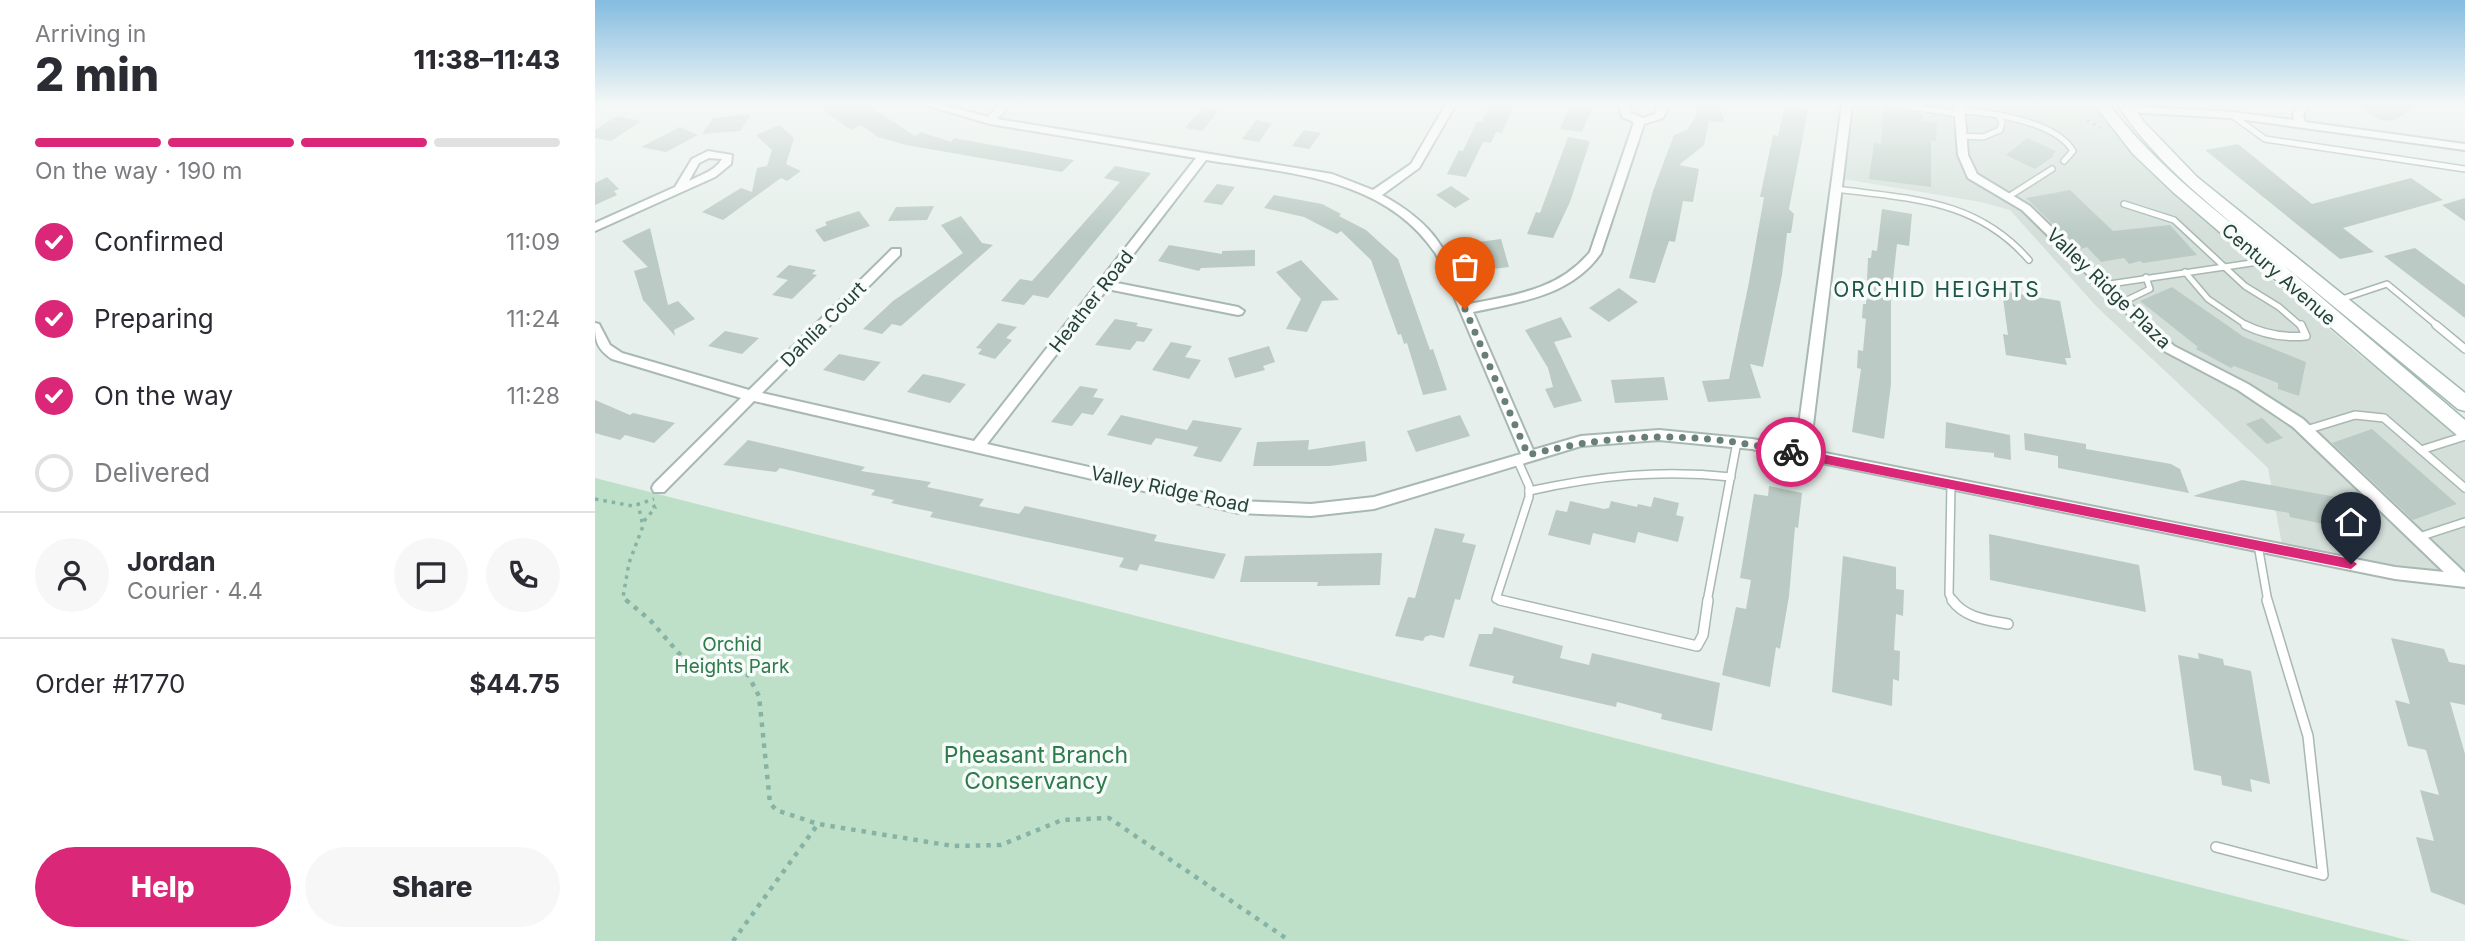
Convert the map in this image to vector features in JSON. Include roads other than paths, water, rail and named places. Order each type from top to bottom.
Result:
[{"type":"main road","name":"Century Avenue","points":[[2133,148],[2154,169],[2266,260],[2465,434]]},
{"type":"main road","name":"Century Avenue","points":[[2161,148],[2191,181],[2465,404]]},
{"type":"street","points":[[1159,148],[1332,177],[1401,210],[1432,239],[1465,309],[1522,457]]},
{"type":"street","points":[[1374,195],[1415,166],[1426,148]]},
{"type":"street","points":[[1465,309],[1540,292],[1574,276],[1588,265],[1595,253],[1631,148]]},
{"type":"street","points":[[1803,455],[1841,148]]},
{"type":"street","name":"Valley Ridge Plaza","points":[[1962,148],[1972,176],[2026,208],[2170,349],[2277,407],[2307,430],[2464,581]]},
{"type":"street","name":"Heather Road","points":[[978,446],[1204,155]]},
{"type":"street","points":[[595,227],[679,188]]},
{"type":"street","name":"Dahlia Court","points":[[659,488],[896,252]]},
{"type":"street","points":[[1104,284],[1238,311]]},
{"type":"street","name":"Valley Ridge Road","points":[[595,327],[605,348],[625,360],[749,396],[1239,507],[1311,510],[1393,499],[1522,457],[1581,441],[1681,436],[1737,442],[2395,573],[2464,581]]},
{"type":"lane","points":[[2064,161],[2073,151],[2071,148]]},
{"type":"lane","points":[[2324,148],[2465,169]]},
{"type":"lane","points":[[2008,197],[2052,169]]},
{"type":"lane","points":[[1836,188],[1946,205],[1971,212],[2007,235],[2029,260]]},
{"type":"lane","points":[[2125,205],[2148,209],[2174,220],[2245,286],[2279,307],[2302,326],[2306,336],[2282,337],[2243,323],[2215,308],[2197,291],[2185,272]]},
{"type":"lane","points":[[2103,285],[2266,260]]},
{"type":"lane","points":[[2121,303],[2150,289],[2146,277]]},
{"type":"lane","points":[[2339,300],[2387,284],[2465,349]]},
{"type":"lane","points":[[2307,430],[2360,413],[2384,418],[2465,488]]},
{"type":"lane","points":[[2421,450],[2465,434]]},
{"type":"lane","points":[[1522,457],[1529,491],[1496,599],[1697,646],[1703,635],[1710,583],[1737,442]]},
{"type":"lane","points":[[1529,491],[1635,471],[1681,471],[1731,477]]},
{"type":"lane","points":[[1951,484],[1948,594],[1958,610],[1967,615],[2008,624]]},
{"type":"lane","points":[[2418,537],[2465,522]]},
{"type":"lane","points":[[2216,847],[2323,874],[2308,736],[2284,664],[2262,579],[2258,545]]},
{"type":"district","name":"ORCHID HEIGHTS","points":[[1937,290]]},
{"type":"park label","name":"Orchid Heights Park","points":[[732,655]]},
{"type":"park label","name":"Pheasant Branch Conservancy","points":[[1036,768]]}]
